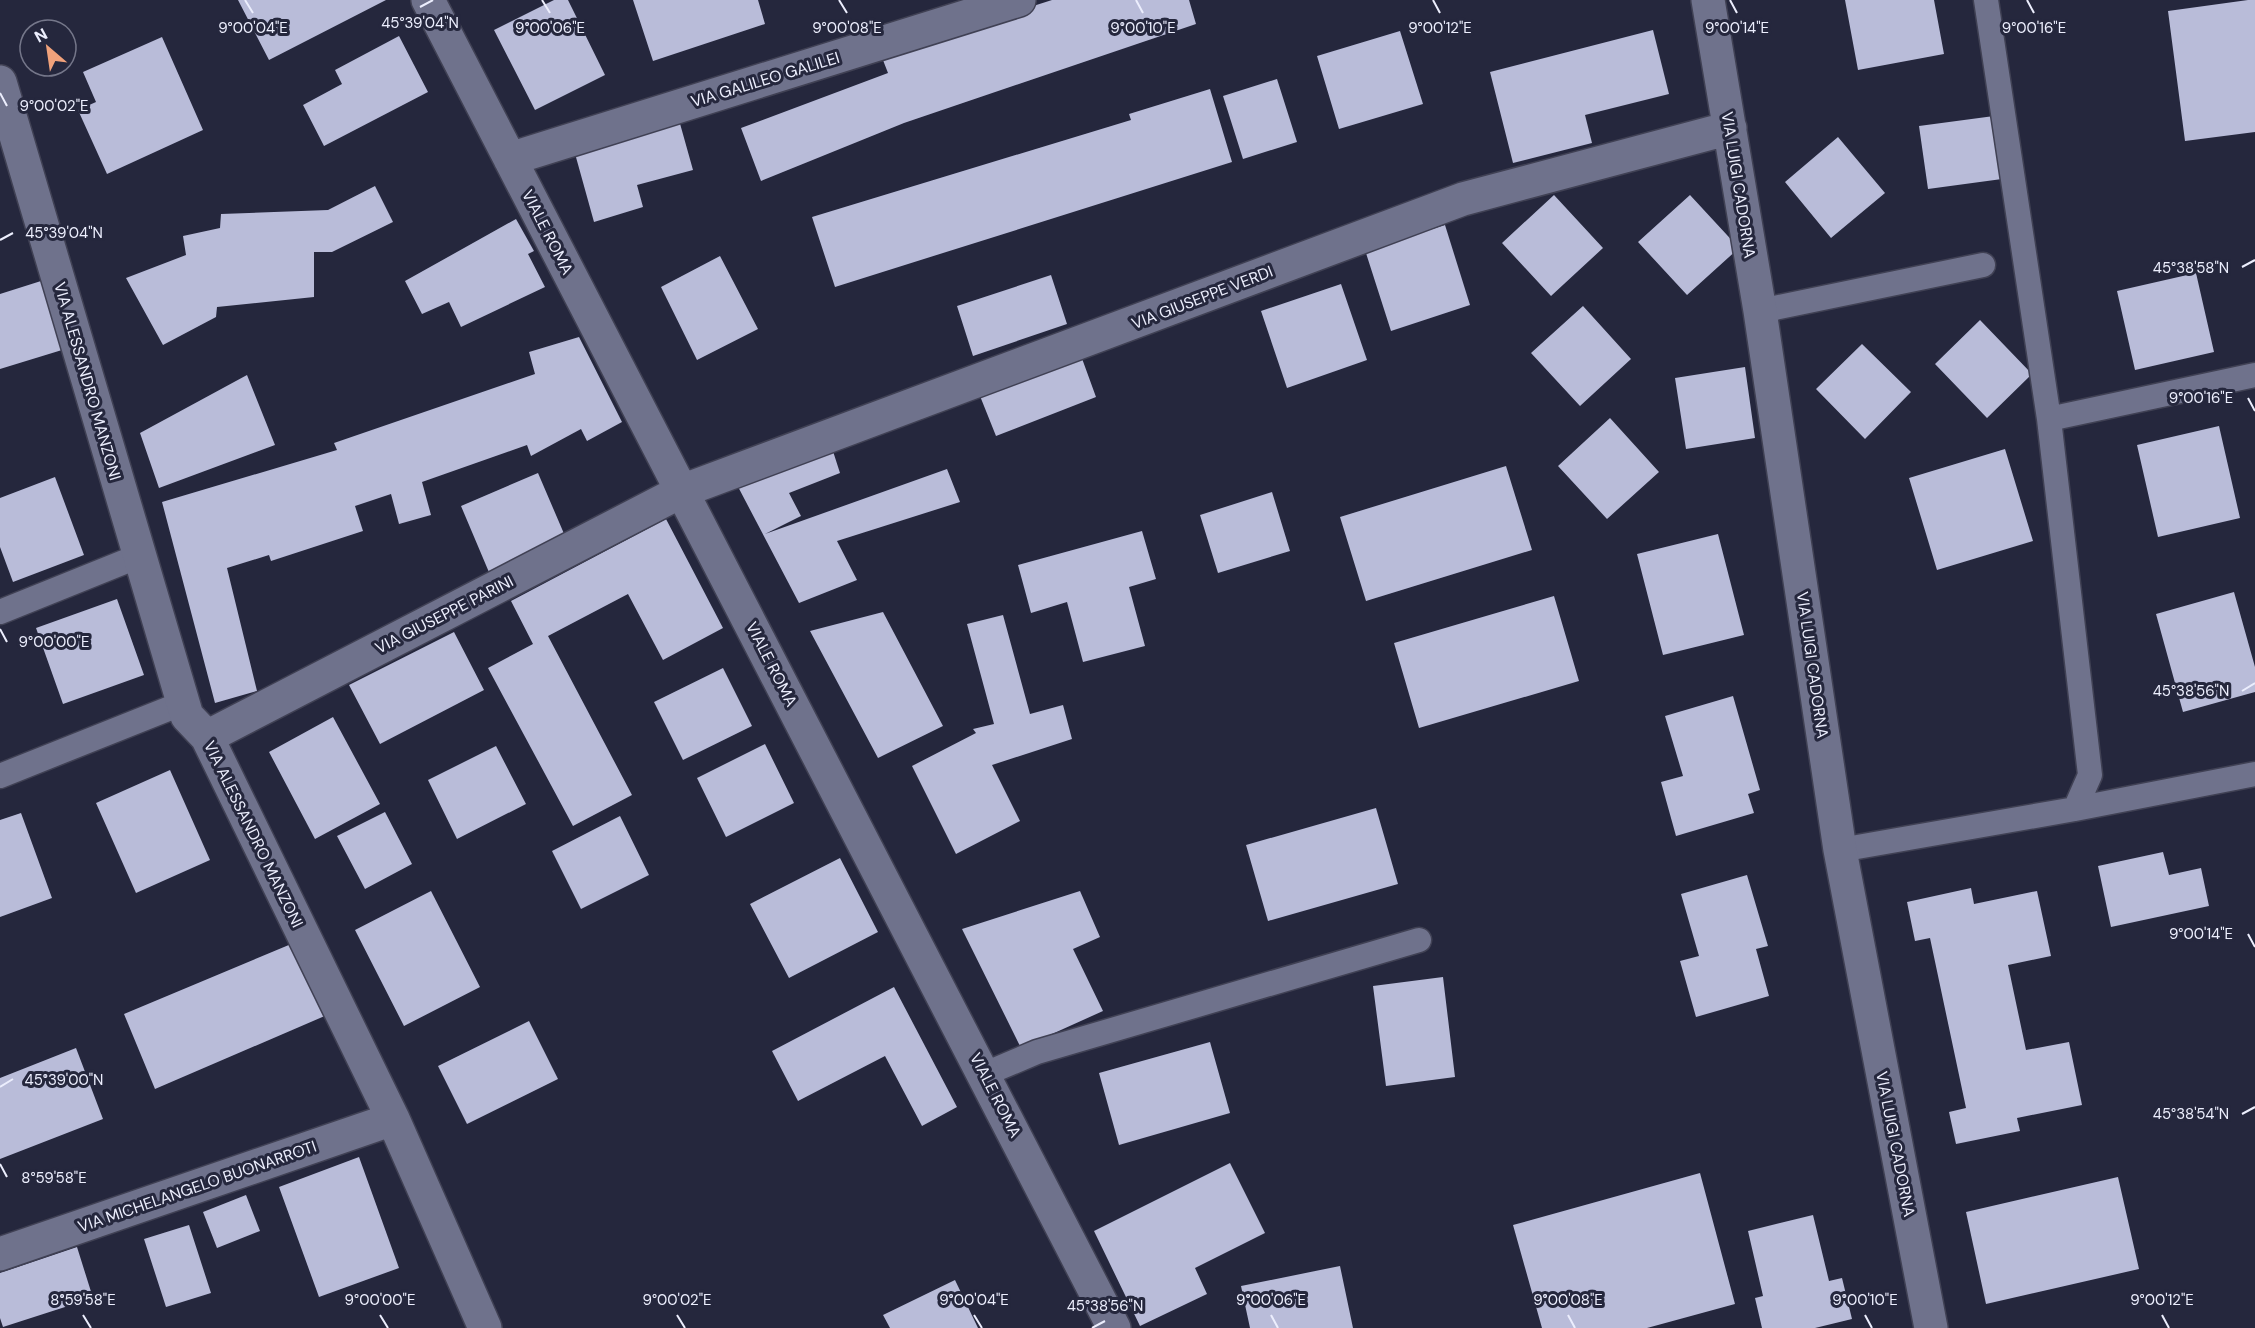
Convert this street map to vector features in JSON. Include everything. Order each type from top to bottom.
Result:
[{"type":"street","name":"VIALE ROMA","points":[[428,0],[985,1074],[1114,1328]]},
{"type":"street","name":"VIA GALILEO GALILEI","points":[[510,159],[1019,0]]},
{"type":"street","name":"VIA LUIGI CADORNA","points":[[1708,0],[1760,311],[1840,850],[1931,1328]]},
{"type":"street","name":"VIA ALESSANDRO MANZONI","points":[[0,82],[187,716],[207,737],[393,1119],[485,1328]]},
{"type":"street","name":"VIA GIUSEPPE VERDI","points":[[682,491],[1462,199],[1730,128]]},
{"type":"street","name":"VIA GIUSEPPE PARINI","points":[[207,737],[682,491]]},
{"type":"street","name":"VIA MICHELANGELO BUONARROTI","points":[[0,1254],[393,1119]]},
{"type":"lane","points":[[1986,0],[2049,419],[2090,775],[2074,809]]},
{"type":"lane","points":[[1760,311],[1983,265]]},
{"type":"lane","points":[[2049,419],[2255,375]]},
{"type":"lane","points":[[0,612],[139,556]]},
{"type":"lane","points":[[0,777],[183,704]]},
{"type":"lane","points":[[1840,850],[2074,809],[2255,774]]},
{"type":"lane","points":[[985,1074],[1037,1052],[1419,940]]},
{"type":"building","points":[[238,0],[386,0],[269,60]]},
{"type":"building","points":[[554,0],[568,0],[605,75],[535,110],[494,30]]},
{"type":"building","points":[[633,0],[758,0],[765,24],[653,61]]},
{"type":"building","points":[[1052,0],[1189,0],[1196,24],[904,123],[761,181],[741,128],[888,73],[881,55]]},
{"type":"building","points":[[1845,0],[1934,0],[1944,54],[1858,70]]},
{"type":"building","points":[[2255,0],[2255,132],[2185,141],[2168,11]]},
{"type":"building","points":[[1653,30],[1669,94],[1585,115],[1592,143],[1513,163],[1490,72]]},
{"type":"building","points":[[1400,31],[1423,104],[1339,129],[1317,56]]},
{"type":"building","points":[[399,36],[428,92],[324,146],[303,105],[342,84],[335,70]]},
{"type":"building","points":[[162,37],[203,130],[107,174],[78,110],[96,102],[83,72]]},
{"type":"building","points":[[1277,79],[1297,142],[1243,159],[1223,96]]},
{"type":"building","points":[[1210,89],[1232,162],[835,287],[812,217],[1131,120],[1129,114]]},
{"type":"building","points":[[1994,116],[2002,179],[1928,189],[1919,126]]},
{"type":"building","points":[[679,120],[693,170],[637,185],[643,207],[594,222],[574,150]]},
{"type":"building","points":[[1838,137],[1885,193],[1831,238],[1785,182]]},
{"type":"building","points":[[375,186],[393,222],[332,252],[314,252],[314,297],[217,307],[216,317],[163,345],[126,278],[186,255],[183,236],[220,228],[221,214],[328,210]]},
{"type":"building","points":[[1554,195],[1603,248],[1551,296],[1502,243]]},
{"type":"building","points":[[1690,195],[1739,248],[1687,295],[1638,242]]},
{"type":"building","points":[[516,219],[534,251],[528,254],[545,287],[461,327],[449,302],[422,314],[405,281]]},
{"type":"building","points":[[1445,225],[1470,305],[1391,331],[1365,250]]},
{"type":"building","points":[[720,256],[758,329],[697,360],[661,287]]},
{"type":"building","points":[[2196,273],[2214,352],[2135,370],[2117,291]]},
{"type":"building","points":[[1051,275],[1067,324],[973,356],[957,306]]},
{"type":"building","points":[[41,281],[62,350],[0,369],[0,294]]},
{"type":"building","points":[[1341,284],[1367,360],[1287,388],[1261,311]]},
{"type":"building","points":[[1583,306],[1631,359],[1580,406],[1531,353]]},
{"type":"building","points":[[1980,320],[2032,374],[1987,418],[1935,364]]},
{"type":"building","points":[[579,337],[622,422],[587,441],[581,429],[531,456],[527,445],[422,482],[431,515],[399,524],[391,494],[355,506],[363,531],[271,561],[269,555],[227,568],[257,691],[215,703],[162,502],[337,450],[334,443],[535,374],[529,352]]},
{"type":"building","points":[[1862,344],[1911,392],[1865,439],[1816,389]]},
{"type":"building","points":[[1080,353],[1096,397],[996,436],[978,391]]},
{"type":"building","points":[[1745,367],[1755,438],[1686,449],[1675,378]]},
{"type":"building","points":[[247,375],[275,445],[159,488],[140,433]]},
{"type":"building","points":[[1610,418],[1659,472],[1607,519],[1558,466]]},
{"type":"building","points":[[2219,426],[2240,518],[2158,537],[2137,445]]},
{"type":"building","points":[[831,445],[840,473],[789,493],[801,516],[765,534],[947,469],[960,502],[837,541],[857,580],[799,603],[735,481]]},
{"type":"building","points":[[2005,449],[2033,541],[1937,570],[1909,478]]},
{"type":"building","points":[[1506,466],[1532,550],[1366,601],[1340,517]]},
{"type":"building","points":[[538,473],[568,543],[491,577],[461,506]]},
{"type":"building","points":[[55,477],[84,555],[13,582],[0,547],[0,498]]},
{"type":"building","points":[[1272,492],[1290,551],[1218,573],[1200,515]]},
{"type":"building","points":[[666,519],[723,628],[663,660],[628,594],[548,636],[632,795],[573,826],[488,668],[533,644],[511,601]]},
{"type":"building","points":[[1142,531],[1156,579],[1129,587],[1145,646],[1083,662],[1067,602],[1031,613],[1018,565]]},
{"type":"building","points":[[1718,534],[1744,635],[1663,655],[1637,554]]},
{"type":"building","points":[[2234,592],[2255,667],[2255,692],[2183,712],[2156,614]]},
{"type":"building","points":[[1554,596],[1579,681],[1419,728],[1394,643]]},
{"type":"building","points":[[117,599],[144,675],[63,704],[36,628]]},
{"type":"building","points":[[883,612],[943,726],[878,758],[810,631]]},
{"type":"building","points":[[1003,615],[1030,714],[1063,705],[1072,739],[992,765],[1020,821],[956,854],[912,766],[976,733],[973,729],[994,724],[967,624]]},
{"type":"building","points":[[454,632],[484,690],[380,744],[349,685]]},
{"type":"building","points":[[723,668],[752,726],[683,760],[654,702]]},
{"type":"building","points":[[1733,696],[1760,790],[1748,794],[1754,813],[1676,836],[1661,782],[1683,776],[1665,716]]},
{"type":"building","points":[[333,717],[380,804],[315,839],[269,752]]},
{"type":"building","points":[[765,744],[794,803],[726,837],[697,778]]},
{"type":"building","points":[[496,746],[526,804],[457,839],[428,780]]},
{"type":"building","points":[[170,770],[210,860],[136,893],[96,803]]},
{"type":"building","points":[[1376,808],[1398,884],[1268,921],[1246,845]]},
{"type":"building","points":[[385,812],[412,864],[365,889],[337,836]]},
{"type":"building","points":[[21,813],[52,898],[0,917],[0,820]]},
{"type":"building","points":[[620,816],[649,875],[581,909],[552,851]]},
{"type":"building","points":[[2163,852],[2169,875],[2201,868],[2209,906],[2111,927],[2098,866]]},
{"type":"building","points":[[840,858],[878,932],[789,978],[750,904]]},
{"type":"building","points":[[1747,875],[1768,946],[1756,949],[1769,996],[1696,1017],[1680,961],[1699,956],[1681,894]]},
{"type":"building","points":[[1971,888],[1974,904],[2037,891],[2051,956],[2008,965],[2026,1050],[2069,1042],[2082,1105],[2017,1118],[2020,1131],[1956,1144],[1949,1112],[1966,1108],[1930,938],[1915,941],[1907,902]]},
{"type":"building","points":[[431,891],[480,987],[404,1026],[355,930]]},
{"type":"building","points":[[1080,891],[1100,937],[1073,949],[1103,1011],[1021,1048],[962,929]]},
{"type":"building","points":[[296,942],[327,1015],[155,1089],[124,1014]]},
{"type":"building","points":[[1443,977],[1455,1077],[1386,1086],[1373,986]]},
{"type":"building","points":[[894,987],[957,1107],[922,1126],[885,1056],[798,1101],[772,1051]]},
{"type":"building","points":[[529,1021],[558,1079],[467,1124],[438,1066]]},
{"type":"building","points":[[1210,1042],[1230,1113],[1119,1145],[1099,1073]]},
{"type":"building","points":[[76,1048],[103,1119],[0,1159],[0,1078]]},
{"type":"building","points":[[359,1157],[399,1268],[319,1297],[279,1187]]},
{"type":"building","points":[[1230,1163],[1265,1233],[1195,1268],[1207,1294],[1140,1326],[1094,1231]]},
{"type":"building","points":[[1700,1173],[1735,1304],[1647,1328],[1542,1328],[1513,1225]]},
{"type":"building","points":[[2118,1177],[2139,1269],[1986,1304],[1966,1212]]},
{"type":"building","points":[[246,1195],[260,1231],[217,1248],[203,1212]]},
{"type":"building","points":[[1813,1215],[1829,1281],[1842,1278],[1852,1319],[1815,1328],[1762,1328],[1755,1298],[1763,1296],[1748,1231]]},
{"type":"building","points":[[189,1225],[211,1293],[166,1307],[144,1239]]},
{"type":"building","points":[[77,1247],[93,1298],[3,1327],[0,1318],[0,1273]]},
{"type":"building","points":[[1340,1266],[1353,1328],[1250,1328],[1241,1286]]},
{"type":"building","points":[[955,1280],[978,1328],[890,1328],[883,1315]]}]
